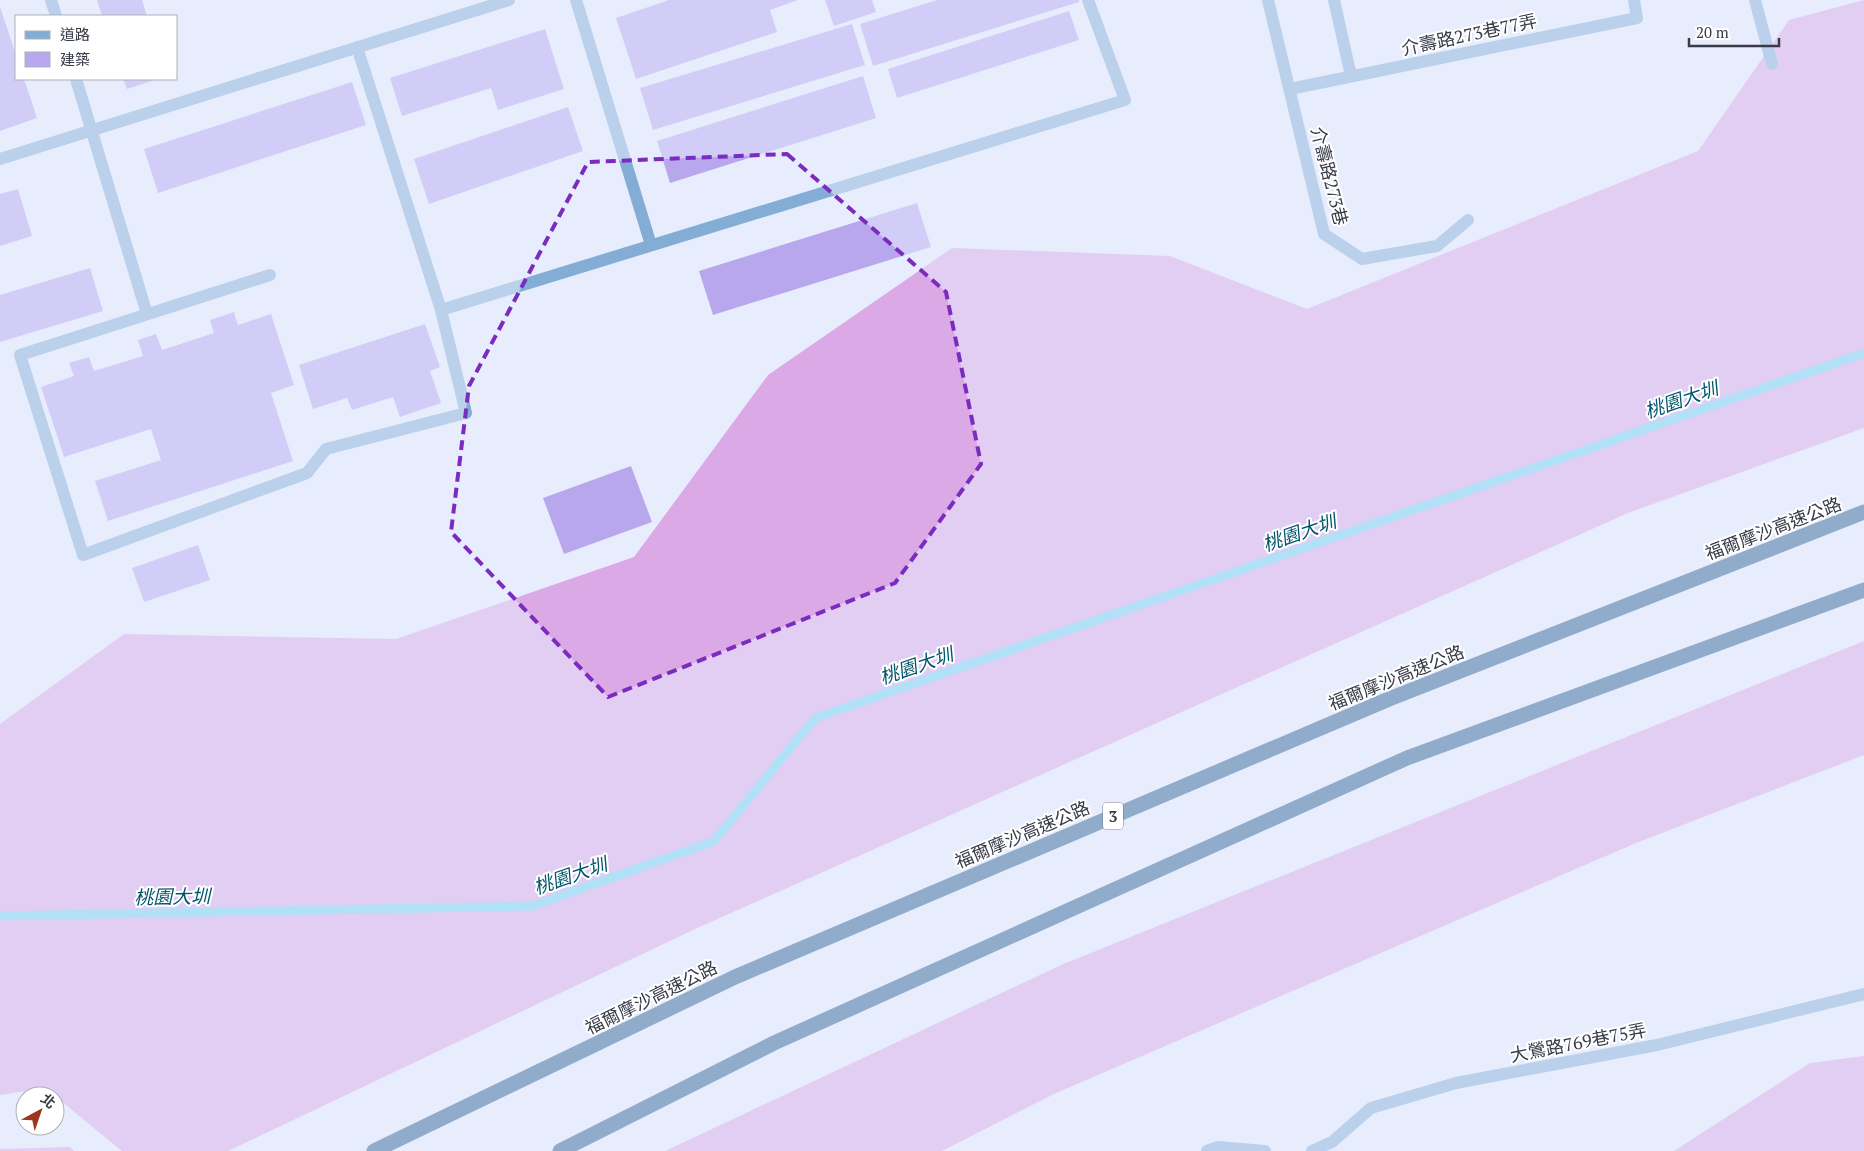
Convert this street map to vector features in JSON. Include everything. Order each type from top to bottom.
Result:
[{"type":"highway","name":"福爾摩沙高速公路","points":[[374,1151],[735,977],[1389,699],[1864,512]]},
{"type":"highway","points":[[560,1151],[774,1043],[1407,758],[1864,590]]},
{"type":"street","points":[[51,0],[56,15]]},
{"type":"street","points":[[0,159],[357,48],[487,3],[509,0]]},
{"type":"street","points":[[576,0],[651,246]]},
{"type":"street","points":[[441,310],[1125,100],[1088,0]]},
{"type":"street","name":"介壽路273巷","points":[[1268,0],[1324,234],[1362,259],[1437,246],[1468,220]]},
{"type":"street","points":[[1334,0],[1351,76]]},
{"type":"street","name":"介壽路273巷77弄","points":[[1290,89],[1637,18],[1634,0]]},
{"type":"street","points":[[1755,0],[1772,64]]},
{"type":"street","points":[[270,275],[20,355],[83,555],[307,473],[326,449],[466,413],[441,310],[357,48]]},
{"type":"street","points":[[76,80],[147,314]]},
{"type":"street","name":"大鶯路769巷75弄","points":[[1312,1151],[1332,1142],[1371,1108],[1456,1083],[1657,1045],[1864,994]]},
{"type":"street","points":[[1207,1151],[1218,1146],[1265,1151]]},
{"type":"highlighted area","points":[[787,154],[946,292],[981,464],[895,583],[608,697],[451,532],[469,386],[588,162]]},
{"type":"shaded area","points":[[1864,0],[1864,428],[1628,513],[693,930],[228,1151],[122,1151],[65,1104],[65,1086],[15,1086],[15,1093],[0,1095],[0,724],[124,634],[396,639],[634,557],[768,375],[952,248],[1170,256],[1307,309],[1698,151],[1789,20]]},
{"type":"shaded area","points":[[1864,641],[1864,755],[1636,843],[1054,1094],[942,1151],[665,1151],[1061,965]]},
{"type":"shaded area","points":[[1864,1056],[1864,1151],[1674,1151],[1810,1063]]},
{"type":"shaded area","points":[[70,1147],[74,1151],[0,1151],[0,1149]]},
{"type":"building","points":[[97,0],[142,0],[147,15],[102,15]]},
{"type":"building","points":[[669,0],[798,0],[770,10],[777,32],[636,79],[616,18]]},
{"type":"building","points":[[825,0],[872,0],[876,12],[834,26]]},
{"type":"building","points":[[937,0],[1079,0],[1079,2],[873,66],[860,24]]},
{"type":"building","points":[[0,7],[15,52],[15,80],[24,80],[37,118],[0,131]]},
{"type":"building","points":[[1069,11],[1079,40],[897,98],[888,69]]},
{"type":"building","points":[[852,24],[865,65],[653,130],[640,88]]},
{"type":"building","points":[[545,29],[564,89],[498,110],[491,88],[402,116],[390,78]]},
{"type":"building","points":[[863,76],[876,118],[670,183],[657,141]]},
{"type":"building","points":[[123,80],[155,80],[127,89]]},
{"type":"building","points":[[352,82],[366,125],[158,193],[144,149]]},
{"type":"building","points":[[568,107],[583,151],[429,204],[414,159]]},
{"type":"building","points":[[18,189],[32,236],[0,246],[0,194]]},
{"type":"building","points":[[917,203],[931,247],[713,315],[699,271]]},
{"type":"building","points":[[90,268],[103,311],[0,342],[0,295]]},
{"type":"building","points":[[234,312],[238,325],[271,314],[294,385],[271,393],[293,461],[108,521],[95,481],[161,460],[151,429],[64,457],[41,387],[74,376],[69,363],[89,357],[94,371],[143,356],[138,340],[156,334],[162,350],[214,333],[210,320]]},
{"type":"building","points":[[425,324],[440,367],[430,371],[441,403],[400,417],[393,397],[352,410],[347,398],[313,409],[299,365]]},
{"type":"building","points":[[631,466],[652,522],[564,554],[543,498]]},
{"type":"building","points":[[198,545],[210,580],[144,602],[132,568]]},
{"type":"waterway","name":"桃園大圳","points":[[0,916],[533,906],[714,841],[815,718],[1864,353]]}]
